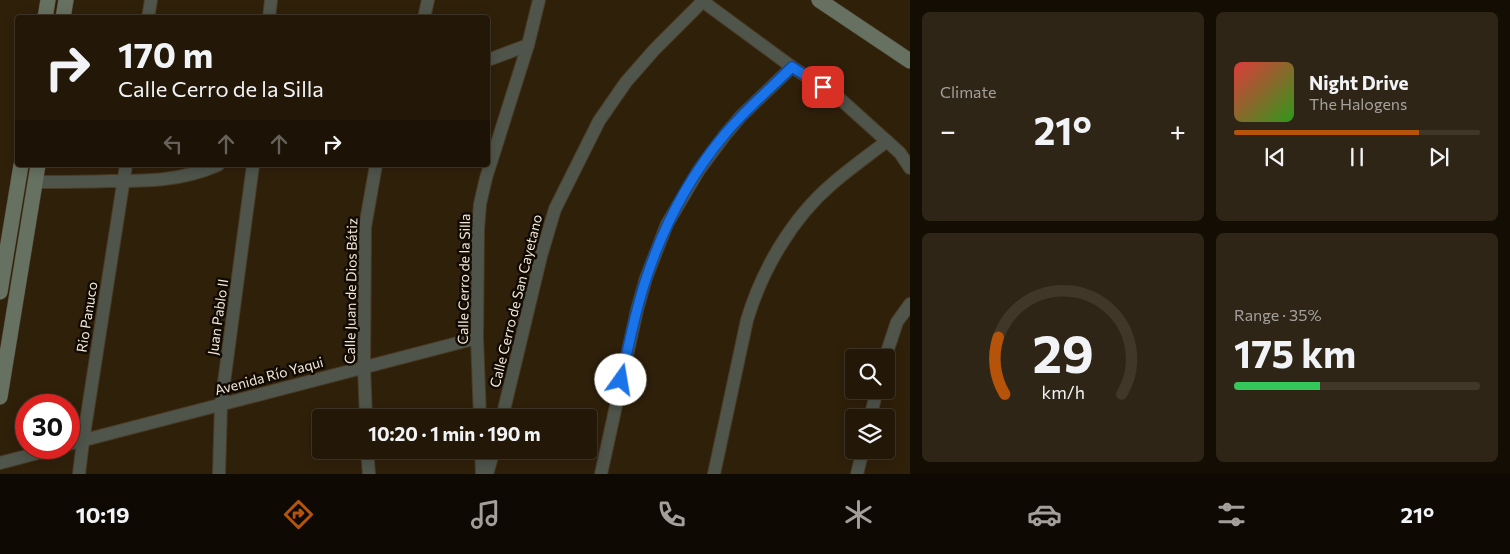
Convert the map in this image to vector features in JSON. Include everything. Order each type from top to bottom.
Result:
[{"type":"main road","points":[[46,15],[48,0]]},
{"type":"main road","points":[[64,15],[66,0]]},
{"type":"main road","points":[[819,0],[910,61]]},
{"type":"main road","points":[[0,292],[21,167]]},
{"type":"main road","points":[[0,397],[38,167]]},
{"type":"street","points":[[148,15],[151,0]]},
{"type":"street","points":[[269,15],[271,0]]},
{"type":"street","points":[[425,15],[428,0]]},
{"type":"street","name":"Calle Cerro de la Silla","points":[[490,165],[528,45],[539,0]]},
{"type":"street","points":[[702,1],[792,67],[839,98],[900,153],[910,168]]},
{"type":"street","name":"Calle Cerro de San Cayetano","points":[[504,409],[540,256],[559,201],[599,121],[626,82],[702,1]]},
{"type":"street","points":[[490,59],[528,45]]},
{"type":"street","points":[[601,474],[637,310],[646,278],[667,224],[699,170],[724,135],[792,67]]},
{"type":"street","points":[[714,474],[746,320],[753,298],[763,277],[776,253],[810,205],[831,184],[887,141]]},
{"type":"street","name":"Rio Panuco","points":[[79,474],[126,167]]},
{"type":"street","points":[[35,182],[155,180],[182,177],[213,167]]},
{"type":"street","name":"Juan Pablo II","points":[[219,474],[221,404],[253,167]]},
{"type":"street","name":"Calle Juan de Dios Bátiz","points":[[366,409],[364,367],[366,227],[376,167]]},
{"type":"street","name":"Calle Cerro de la Silla","points":[[480,409],[477,338],[478,229],[480,204],[489,167]]},
{"type":"street","points":[[888,349],[897,322],[910,304]]},
{"type":"street","name":"Avenida Río Yaqui","points":[[80,442],[477,338]]},
{"type":"street","points":[[0,463],[15,459]]},
{"type":"street","points":[[368,459],[369,474]]},
{"type":"street","points":[[481,459],[482,474]]},
{"type":"street","points":[[487,474],[491,459]]},
{"type":"street","points":[[857,474],[860,459]]},
{"type":"route","points":[[621,380],[637,310],[657,247],[667,224],[699,170],[724,135],[741,116],[792,67],[823,87]]}]
